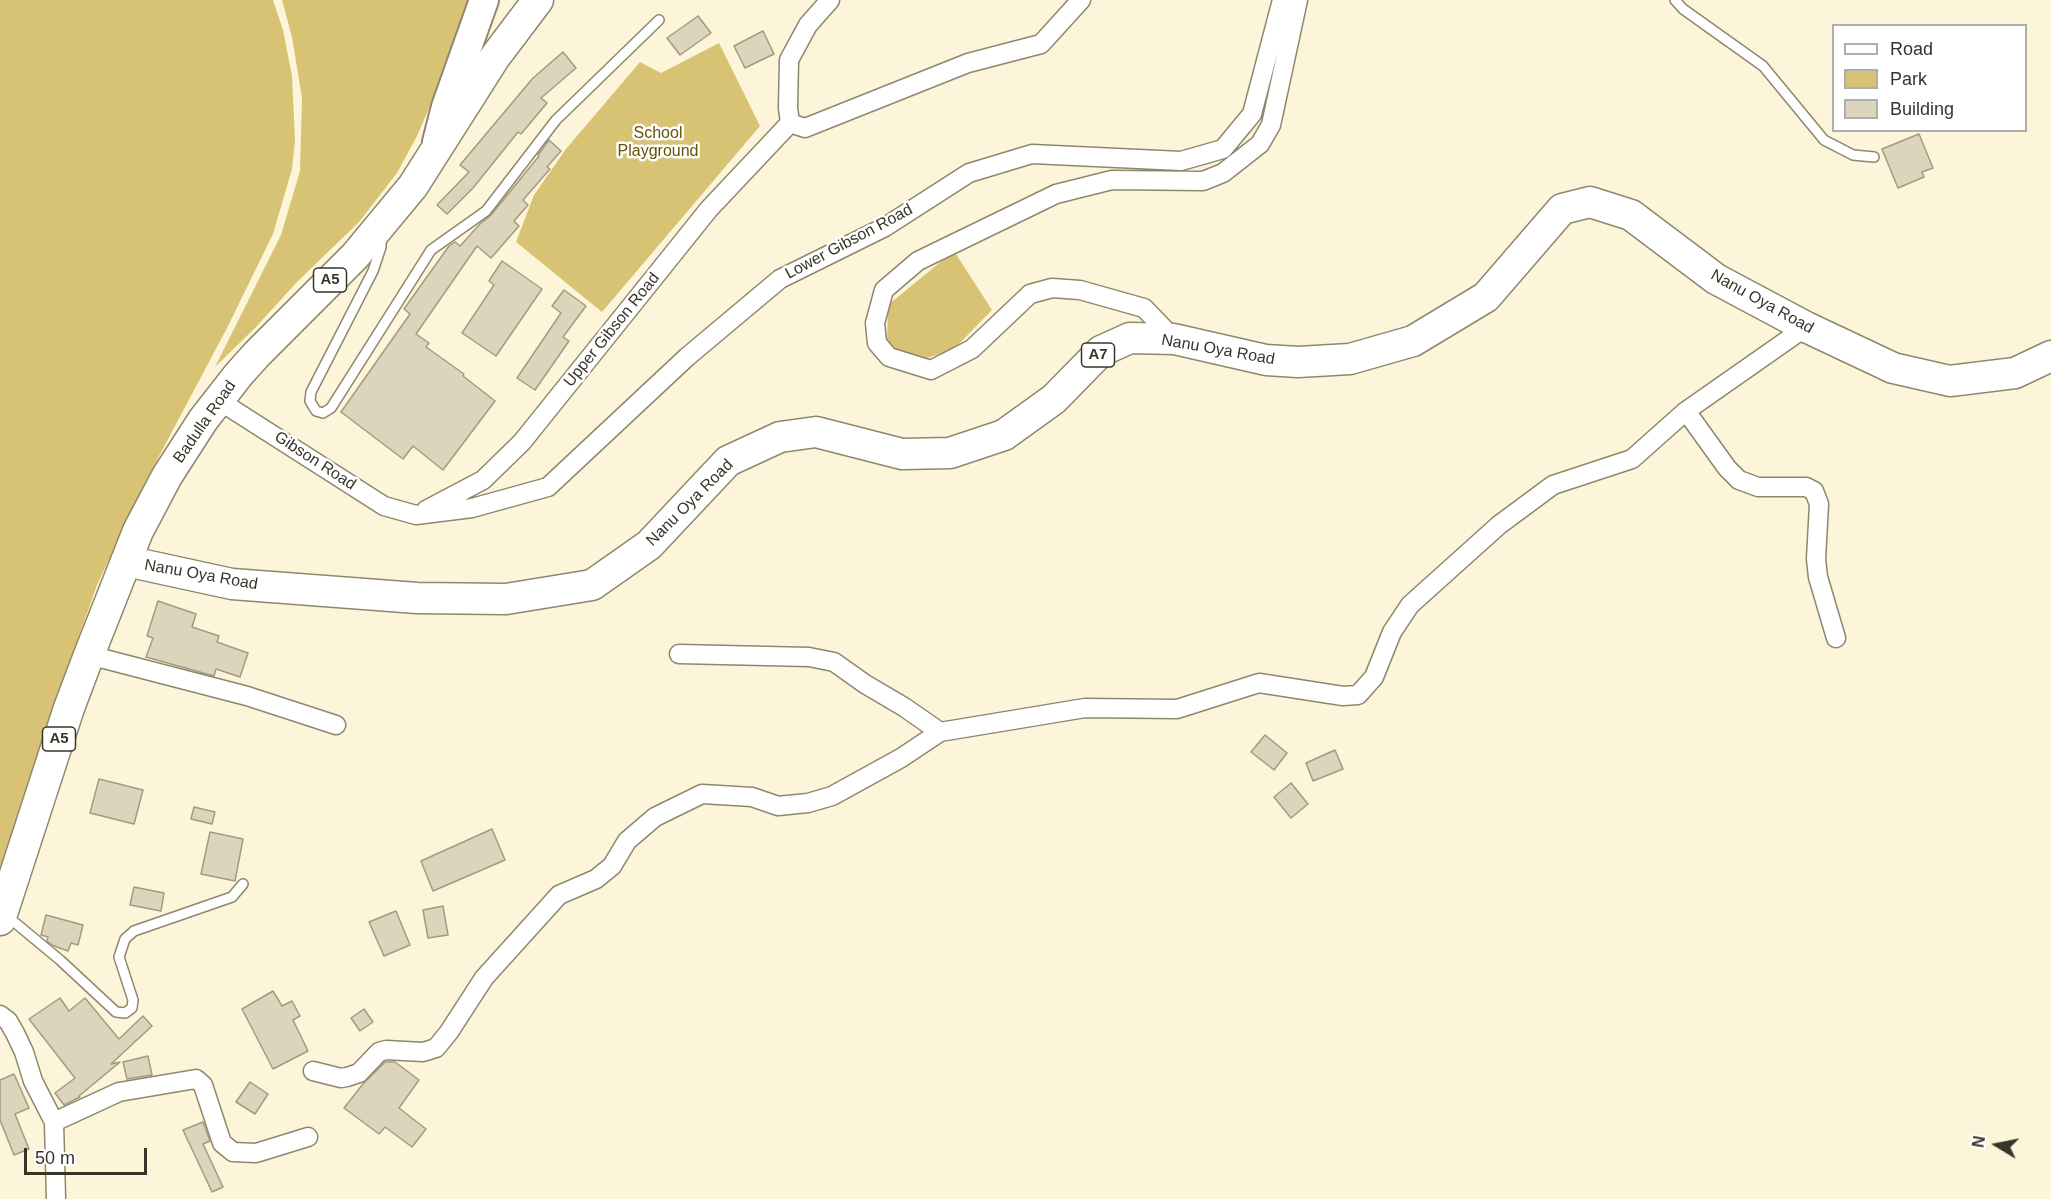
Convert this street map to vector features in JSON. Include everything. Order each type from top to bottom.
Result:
[{"type":"highway","name":"Badulla Road","points":[[1,916],[89,655],[138,531],[167,476],[203,420],[256,354],[355,256],[413,186],[495,57],[538,0]]},
{"type":"highway","name":"Nanu Oya Road","points":[[126,561],[232,584],[417,598],[506,599],[592,585],[649,545],[728,461],[780,437],[816,432],[902,454],[950,453],[1004,435],[1054,399],[1101,351],[1130,338],[1174,339],[1266,360],[1298,362],[1350,359],[1413,341],[1486,297],[1562,209],[1590,202],[1631,215],[1716,279],[1806,327],[1893,368],[1950,381],[2015,373],[2051,356]]},
{"type":"main road","points":[[434,153],[446,107],[484,0]]},
{"type":"street","points":[[830,0],[808,25],[789,60],[790,123],[805,128],[968,63],[1041,44],[1081,0]]},
{"type":"street","name":"Lower Gibson Road","points":[[416,515],[472,508],[548,487],[687,357],[780,279],[885,227],[969,173],[1032,154],[1181,161],[1223,149],[1252,114],[1282,0]]},
{"type":"street","points":[[1174,339],[1144,308],[1071,289],[1052,288],[1030,294],[972,349],[932,370],[889,357],[877,343],[875,323],[884,290],[918,261],[1056,194],[1112,180],[1203,181],[1223,173],[1260,144],[1271,124],[1298,0]]},
{"type":"street","name":"Upper Gibson Road","points":[[416,515],[483,480],[522,442],[709,208],[790,123]]},
{"type":"street","points":[[313,1071],[341,1078],[359,1073],[379,1052],[386,1050],[423,1052],[436,1048],[484,978],[559,896],[596,879],[612,866],[627,841],[654,817],[702,794],[752,797],[778,806],[808,803],[832,796],[901,758],[940,732],[1085,708],[1177,709],[1258,683],[1343,696],[1358,695],[1374,678],[1392,632],[1410,604],[1499,525],[1553,485],[1632,459],[1686,411],[1806,327]]},
{"type":"street","name":"Gibson Road","points":[[218,400],[384,506],[416,515]]},
{"type":"street","points":[[1686,411],[1738,480],[1758,488],[1806,487],[1814,491],[1819,504],[1816,559],[1818,577],[1836,638]]},
{"type":"street","points":[[679,654],[809,657],[834,662],[940,732]]},
{"type":"street","points":[[89,655],[247,696],[336,724]]},
{"type":"street","points":[[0,1015],[8,1021],[15,1033],[33,1081],[54,1122],[56,1199]]},
{"type":"street","points":[[54,1122],[120,1092],[196,1079],[202,1085],[222,1143],[232,1152],[256,1154],[308,1137]]},
{"type":"lane","points":[[1675,0],[1683,9],[1763,66],[1824,140],[1852,155],[1874,157]]},
{"type":"lane","points":[[378,229],[381,247],[373,272],[311,392],[310,401],[316,411],[323,413],[331,408],[431,250],[486,211],[556,120],[659,20]]},
{"type":"lane","points":[[1,916],[60,960],[116,1012],[125,1013],[132,1008],[133,1000],[118,957],[125,939],[134,931],[232,897],[243,884]]},
{"type":"green space","points":[[0,0],[273,0],[283,30],[292,76],[295,140],[292,169],[273,234],[227,328],[149,475],[97,585],[37,755],[0,869]]},
{"type":"green space","points":[[282,0],[474,0],[417,136],[397,173],[359,222],[215,367],[281,235],[300,171],[302,98],[292,37]]},
{"type":"green space","name":"School Playground","points":[[719,43],[760,126],[602,312],[516,242],[534,195],[566,149],[640,62],[661,73]]},
{"type":"green space","points":[[954,251],[992,310],[954,349],[921,360],[887,344],[888,305]]},
{"type":"building","points":[[698,16],[711,33],[680,55],[667,38]]},
{"type":"building","points":[[763,31],[774,54],[745,68],[734,46]]},
{"type":"building","points":[[563,52],[576,68],[541,98],[547,103],[521,134],[518,132],[473,188],[447,214],[437,205],[469,172],[460,165],[533,78]]},
{"type":"building","points":[[1919,134],[1933,168],[1922,172],[1924,177],[1898,188],[1882,149]]},
{"type":"building","points":[[549,140],[561,151],[547,167],[550,169],[523,200],[528,205],[514,221],[519,226],[491,258],[477,246],[416,334],[429,343],[426,347],[464,374],[463,376],[495,401],[443,470],[413,446],[403,459],[341,412],[410,314],[404,309],[449,246],[455,242],[460,246],[491,215],[539,156]]},
{"type":"building","points":[[502,261],[542,289],[496,356],[462,333],[494,285],[489,281]]},
{"type":"building","points":[[564,290],[586,306],[563,337],[569,341],[535,390],[517,378],[561,313],[552,306]]},
{"type":"building","points":[[158,601],[196,614],[192,627],[219,636],[217,642],[248,653],[240,677],[216,669],[214,676],[146,657],[153,638],[147,636]]},
{"type":"building","points":[[1265,735],[1287,753],[1274,770],[1251,752]]},
{"type":"building","points":[[1335,750],[1343,769],[1313,781],[1306,763]]},
{"type":"building","points":[[99,779],[143,790],[134,824],[90,813]]},
{"type":"building","points":[[1291,783],[1308,804],[1291,818],[1274,797]]},
{"type":"building","points":[[194,807],[215,812],[212,824],[191,819]]},
{"type":"building","points":[[492,829],[505,860],[433,891],[421,861]]},
{"type":"building","points":[[210,832],[243,839],[235,881],[201,874]]},
{"type":"building","points":[[134,887],[164,893],[161,911],[130,905]]},
{"type":"building","points":[[443,906],[448,935],[428,938],[423,910]]},
{"type":"building","points":[[396,911],[410,945],[384,956],[369,922]]},
{"type":"building","points":[[46,915],[83,925],[78,945],[71,943],[68,951],[47,941],[48,937],[41,935]]},
{"type":"building","points":[[273,991],[282,1006],[292,1001],[300,1016],[293,1020],[308,1051],[273,1069],[242,1009]]},
{"type":"building","points":[[60,998],[69,1011],[85,998],[119,1039],[143,1016],[152,1026],[111,1064],[120,1062],[80,1097],[64,1105],[55,1093],[75,1078],[29,1019]]},
{"type":"building","points":[[364,1009],[373,1022],[360,1031],[351,1018]]},
{"type":"building","points":[[148,1056],[152,1075],[127,1079],[123,1062]]},
{"type":"building","points":[[385,1062],[395,1062],[419,1080],[399,1108],[426,1129],[412,1147],[385,1127],[379,1134],[344,1108]]},
{"type":"building","points":[[14,1074],[29,1108],[15,1114],[29,1149],[14,1155],[0,1120],[0,1080]]},
{"type":"building","points":[[250,1082],[268,1094],[255,1114],[236,1102]]},
{"type":"building","points":[[203,1122],[210,1141],[203,1144],[223,1187],[212,1192],[183,1130]]}]
